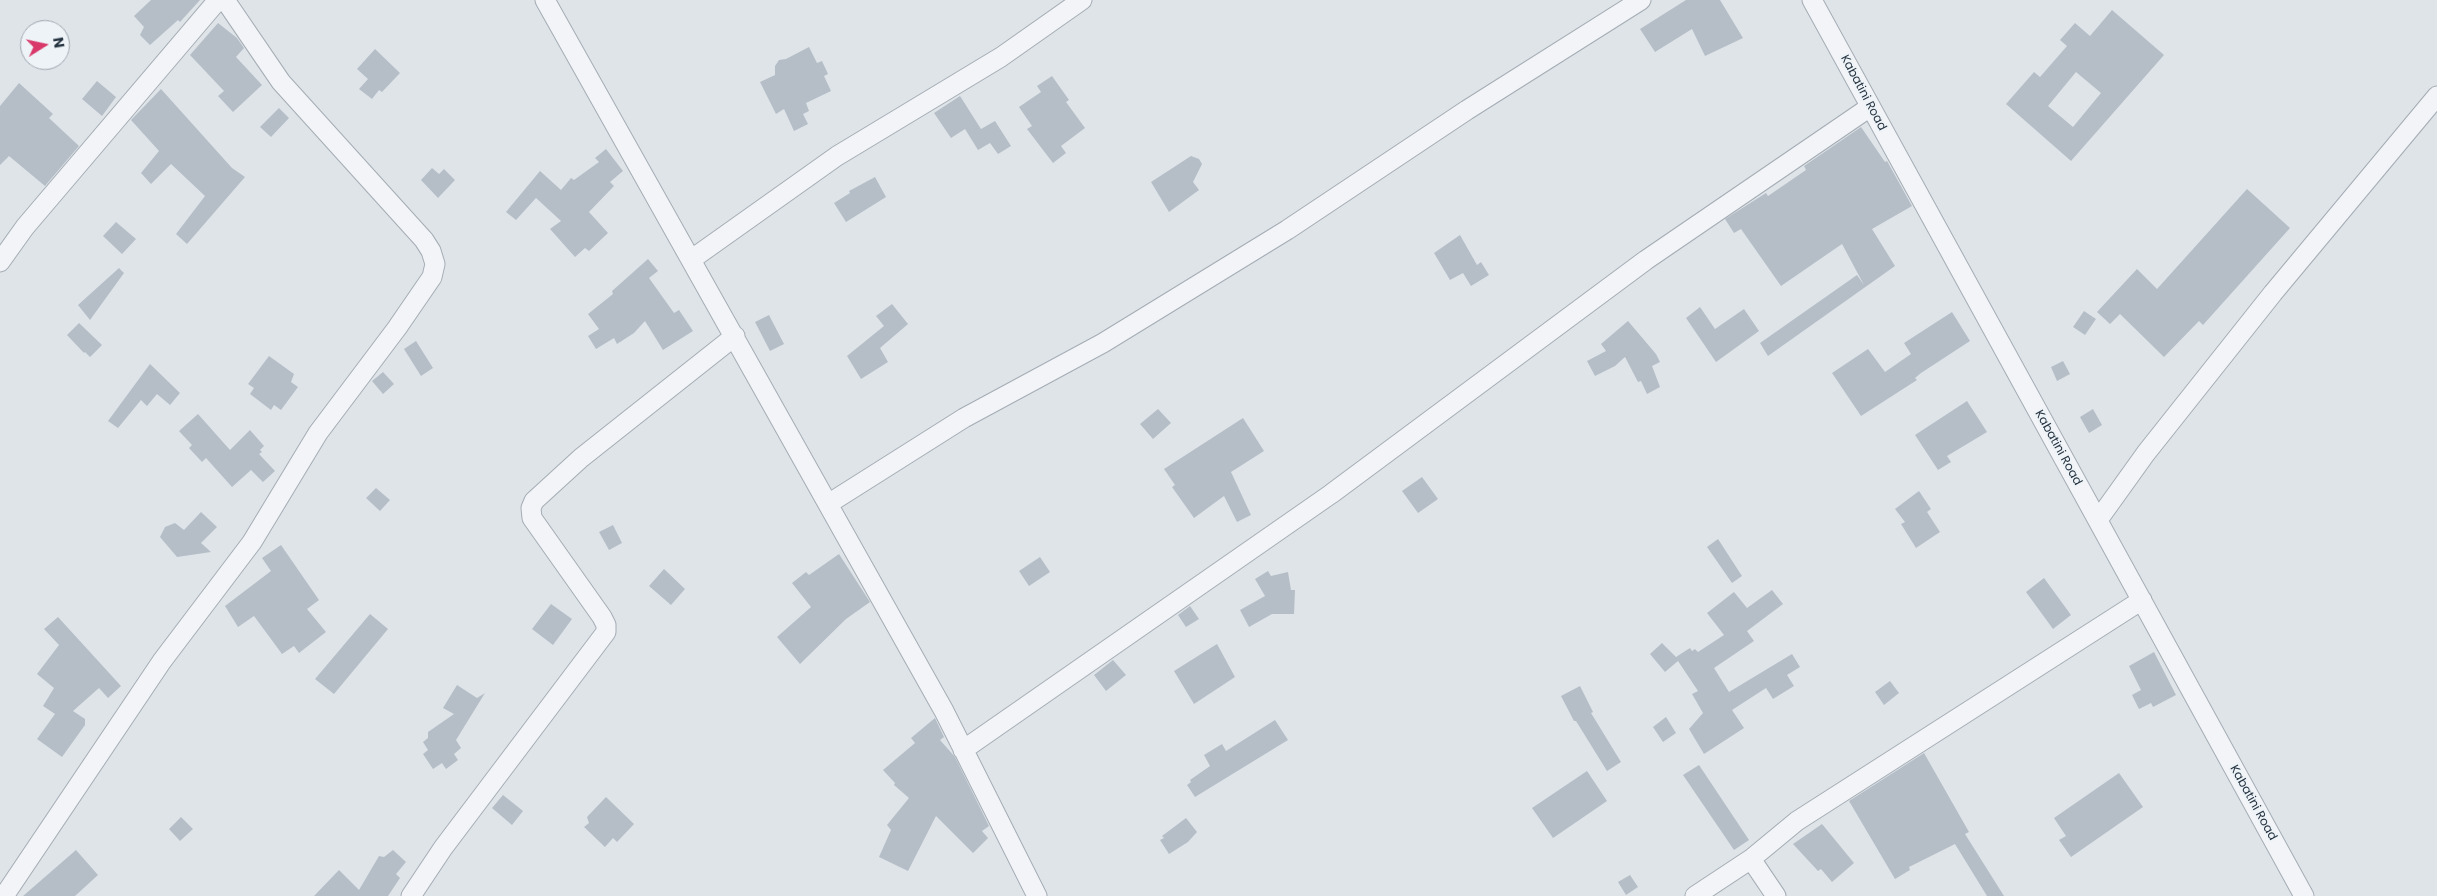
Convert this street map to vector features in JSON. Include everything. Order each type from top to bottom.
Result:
[{"type":"street","points":[[0,262],[25,227],[218,0]]},
{"type":"street","points":[[4,896],[162,661],[252,542],[318,433],[397,328],[432,277],[435,264],[432,251],[424,240],[281,82],[225,0]]},
{"type":"street","points":[[546,0],[735,336],[963,750],[1037,896]]},
{"type":"street","points":[[692,259],[836,156],[1000,57],[1082,0]]},
{"type":"street","points":[[828,504],[964,418],[1103,343],[1253,250],[1467,110],[1641,0]]},
{"type":"street","name":"Kabatini Road","points":[[1812,0],[2304,896]]},
{"type":"street","points":[[2098,520],[2146,454],[2273,294],[2437,96]]},
{"type":"street","points":[[963,750],[1330,494],[1646,260],[1870,107]]},
{"type":"street","points":[[411,896],[443,848],[606,632],[606,626],[602,617],[532,518],[531,508],[534,501],[581,458],[735,336]]},
{"type":"street","points":[[1695,896],[1751,859],[1797,821],[2142,600]]},
{"type":"street","points":[[1751,859],[1776,896]]},
{"type":"building","points":[[151,0],[200,0],[180,22],[178,20],[150,45],[140,35],[144,27],[134,16]]},
{"type":"building","points":[[1686,0],[1720,0],[1743,38],[1705,56],[1692,29],[1655,52],[1640,29]]},
{"type":"building","points":[[2112,10],[2164,55],[2071,161],[2006,104],[2034,72],[2040,77],[2067,46],[2060,40],[2075,23],[2090,36]],"holes":[[[2076,72],[2101,93],[2073,127],[2048,106]]]},
{"type":"building","points":[[218,23],[237,38],[244,48],[236,57],[262,85],[233,112],[218,96],[224,91],[190,55]]},
{"type":"building","points":[[809,47],[817,63],[822,61],[828,74],[824,76],[831,91],[806,103],[809,111],[803,114],[808,124],[794,131],[784,109],[776,114],[760,82],[775,75],[775,66],[779,60],[786,59]]},
{"type":"building","points":[[375,49],[400,73],[382,92],[379,90],[372,99],[359,89],[368,79],[357,69]]},
{"type":"building","points":[[1052,76],[1069,100],[1066,102],[1085,128],[1061,146],[1066,153],[1053,163],[1027,129],[1032,126],[1019,107],[1041,92],[1037,86]]},
{"type":"building","points":[[97,81],[116,97],[102,116],[82,99]]},
{"type":"building","points":[[19,83],[53,114],[49,118],[79,146],[45,186],[9,156],[0,165],[0,106]]},
{"type":"building","points":[[161,89],[232,168],[245,177],[187,244],[176,234],[205,196],[171,164],[151,184],[141,173],[159,151],[131,120]]},
{"type":"building","points":[[960,96],[981,129],[995,121],[1011,146],[998,154],[990,143],[978,150],[965,129],[951,138],[934,113]]},
{"type":"building","points":[[279,108],[289,118],[271,137],[260,127]]},
{"type":"building","points":[[1861,127],[1885,162],[1887,161],[1912,206],[1872,229],[1895,266],[1768,356],[1760,343],[1857,275],[1864,285],[1842,244],[1781,286],[1741,229],[1734,233],[1725,219],[1766,193],[1768,196],[1806,170],[1804,166]]},
{"type":"building","points":[[606,149],[623,171],[610,182],[614,186],[589,212],[608,233],[589,251],[585,248],[575,257],[550,229],[561,221],[536,198],[516,220],[506,212],[540,171],[561,190],[571,178],[574,180],[599,162],[595,158]]},
{"type":"building","points":[[1191,156],[1199,159],[1202,164],[1193,182],[1199,190],[1169,212],[1151,182]]},
{"type":"building","points":[[432,168],[439,174],[444,169],[455,180],[438,198],[421,180]]},
{"type":"building","points":[[875,177],[886,197],[846,222],[834,203],[850,193],[849,191]]},
{"type":"building","points":[[2247,189],[2290,228],[2203,325],[2199,321],[2164,357],[2120,314],[2110,324],[2097,312],[2137,269],[2157,289]]},
{"type":"building","points":[[116,222],[136,239],[122,254],[103,236]]},
{"type":"building","points":[[1460,235],[1477,265],[1481,262],[1489,275],[1471,286],[1463,273],[1450,280],[1434,253]]},
{"type":"building","points":[[648,259],[658,271],[649,278],[674,313],[679,310],[693,331],[663,350],[645,321],[634,333],[617,344],[614,338],[596,349],[588,336],[599,329],[588,314],[613,294],[612,291]]},
{"type":"building","points":[[119,268],[124,273],[90,320],[78,305]]},
{"type":"building","points":[[892,304],[908,324],[880,348],[888,362],[861,379],[847,356],[884,326],[876,316]]},
{"type":"building","points":[[1700,307],[1715,329],[1744,309],[1759,331],[1716,362],[1686,318]]},
{"type":"building","points":[[2084,311],[2096,319],[2085,335],[2073,327]]},
{"type":"building","points":[[1952,312],[1970,341],[1921,373],[1915,378],[1917,380],[1861,416],[1832,373],[1868,349],[1885,372],[1911,354],[1904,343]]},
{"type":"building","points":[[769,315],[784,344],[770,351],[755,322]]},
{"type":"building","points":[[1628,321],[1656,354],[1660,362],[1652,366],[1660,387],[1647,394],[1641,381],[1638,382],[1625,357],[1615,366],[1595,376],[1587,361],[1606,351],[1601,344]]},
{"type":"building","points":[[79,323],[102,345],[90,357],[67,335]]},
{"type":"building","points":[[416,341],[433,368],[421,376],[404,349]]},
{"type":"building","points":[[269,356],[294,374],[291,382],[298,387],[281,410],[274,405],[271,410],[250,394],[254,388],[248,384]]},
{"type":"building","points":[[2063,361],[2070,374],[2057,381],[2051,367]]},
{"type":"building","points":[[150,364],[180,393],[170,405],[157,394],[147,406],[141,400],[118,428],[108,421]]},
{"type":"building","points":[[383,372],[394,384],[383,394],[372,381]]},
{"type":"building","points":[[1967,401],[1987,432],[1947,456],[1951,462],[1938,470],[1915,435]]},
{"type":"building","points":[[1158,409],[1171,423],[1153,439],[1140,424]]},
{"type":"building","points":[[2093,409],[2102,425],[2089,433],[2080,417]]},
{"type":"building","points":[[198,414],[230,450],[250,430],[264,446],[259,454],[275,471],[263,482],[251,470],[232,487],[206,458],[202,462],[189,448],[192,445],[179,431]]},
{"type":"building","points":[[1243,418],[1264,451],[1231,472],[1251,515],[1237,522],[1224,496],[1194,518],[1172,487],[1175,485],[1164,469]]},
{"type":"building","points":[[1422,477],[1438,499],[1418,513],[1402,491]]},
{"type":"building","points":[[376,488],[390,500],[380,511],[366,498]]},
{"type":"building","points":[[1919,491],[1931,509],[1927,512],[1940,532],[1916,548],[1901,524],[1905,522],[1895,509]]},
{"type":"building","points":[[201,512],[217,527],[201,543],[211,552],[177,557],[160,537],[165,527],[175,523],[184,530]]},
{"type":"building","points":[[613,525],[622,543],[609,550],[599,532]]},
{"type":"building","points":[[1718,539],[1742,576],[1732,583],[1707,547]]},
{"type":"building","points":[[281,545],[319,600],[307,609],[326,632],[299,653],[294,646],[282,654],[254,616],[238,627],[225,606],[271,571],[262,558]]},
{"type":"building","points":[[839,554],[870,602],[846,619],[800,664],[777,637],[811,607],[792,583],[806,572],[809,575]]},
{"type":"building","points":[[1040,557],[1050,572],[1029,586],[1019,571]]},
{"type":"building","points":[[664,569],[685,589],[671,605],[649,586]]},
{"type":"building","points":[[1268,571],[1271,576],[1288,572],[1291,590],[1295,590],[1294,614],[1272,614],[1249,627],[1240,610],[1265,596],[1255,579]]},
{"type":"building","points":[[2044,578],[2071,615],[2053,629],[2026,592]]},
{"type":"building","points":[[1772,590],[1783,604],[1747,631],[1754,641],[1714,668],[1729,692],[1792,654],[1800,667],[1787,675],[1794,686],[1773,699],[1766,688],[1732,710],[1744,728],[1704,754],[1689,729],[1703,713],[1692,694],[1698,691],[1678,661],[1665,672],[1650,654],[1662,643],[1676,657],[1690,648],[1692,651],[1695,649],[1698,652],[1724,635],[1707,613],[1734,592],[1747,608]]},
{"type":"building","points":[[551,604],[572,619],[553,645],[532,629]]},
{"type":"building","points":[[1190,606],[1199,619],[1186,627],[1178,615]]},
{"type":"building","points":[[370,614],[388,629],[334,694],[315,679]]},
{"type":"building","points":[[58,617],[121,686],[108,698],[99,688],[73,711],[85,719],[85,725],[62,757],[37,739],[55,714],[43,706],[54,688],[37,674],[59,645],[44,629]]},
{"type":"building","points":[[1217,644],[1235,677],[1194,704],[1174,671]]},
{"type":"building","points":[[2154,652],[2176,695],[2153,707],[2151,703],[2139,709],[2132,695],[2141,690],[2129,666]]},
{"type":"building","points":[[1113,660],[1126,675],[1106,691],[1094,675]]},
{"type":"building","points":[[1890,681],[1899,693],[1884,705],[1875,692]]},
{"type":"building","points":[[457,685],[477,698],[485,693],[456,740],[461,748],[454,754],[458,760],[446,769],[442,763],[433,769],[423,754],[428,750],[423,742],[428,738],[428,732],[454,714],[443,708]]},
{"type":"building","points":[[1580,686],[1593,712],[1591,713],[1621,762],[1607,771],[1576,721],[1574,721],[1561,696]]},
{"type":"building","points":[[1666,717],[1676,733],[1663,742],[1653,727]]},
{"type":"building","points":[[935,718],[944,737],[940,740],[955,757],[989,826],[982,831],[988,838],[973,853],[936,816],[908,871],[879,857],[891,830],[887,825],[909,798],[894,785],[895,783],[883,770],[915,743],[911,738]]},
{"type":"building","points":[[1275,720],[1288,740],[1195,797],[1187,785],[1191,782],[1190,780],[1210,766],[1204,755],[1222,744],[1226,751]]},
{"type":"building","points":[[1924,753],[1969,832],[1965,834],[2004,896],[1987,896],[1955,844],[1909,867],[1910,870],[1895,879],[1849,801]]},
{"type":"building","points":[[1699,765],[1749,840],[1734,850],[1683,775]]},
{"type":"building","points":[[1587,771],[1607,801],[1553,838],[1532,808]]},
{"type":"building","points":[[2119,773],[2143,807],[2071,857],[2059,840],[2066,836],[2054,818]]},
{"type":"building","points":[[503,795],[523,811],[512,825],[492,808]]},
{"type":"building","points":[[606,797],[634,824],[617,842],[613,838],[605,847],[584,827],[589,823],[587,817]]},
{"type":"building","points":[[181,817],[193,829],[180,841],[169,829]]},
{"type":"building","points":[[1186,818],[1197,832],[1188,842],[1169,854],[1160,840],[1164,838],[1162,836]]},
{"type":"building","points":[[1822,824],[1854,863],[1832,882],[1821,869],[1818,871],[1793,844]]},
{"type":"building","points":[[76,850],[98,875],[75,896],[23,896]]},
{"type":"building","points":[[393,850],[406,862],[396,874],[400,878],[388,896],[314,896],[339,870],[359,890],[379,856],[384,857]]},
{"type":"building","points":[[1630,875],[1638,887],[1626,895],[1618,882]]}]
